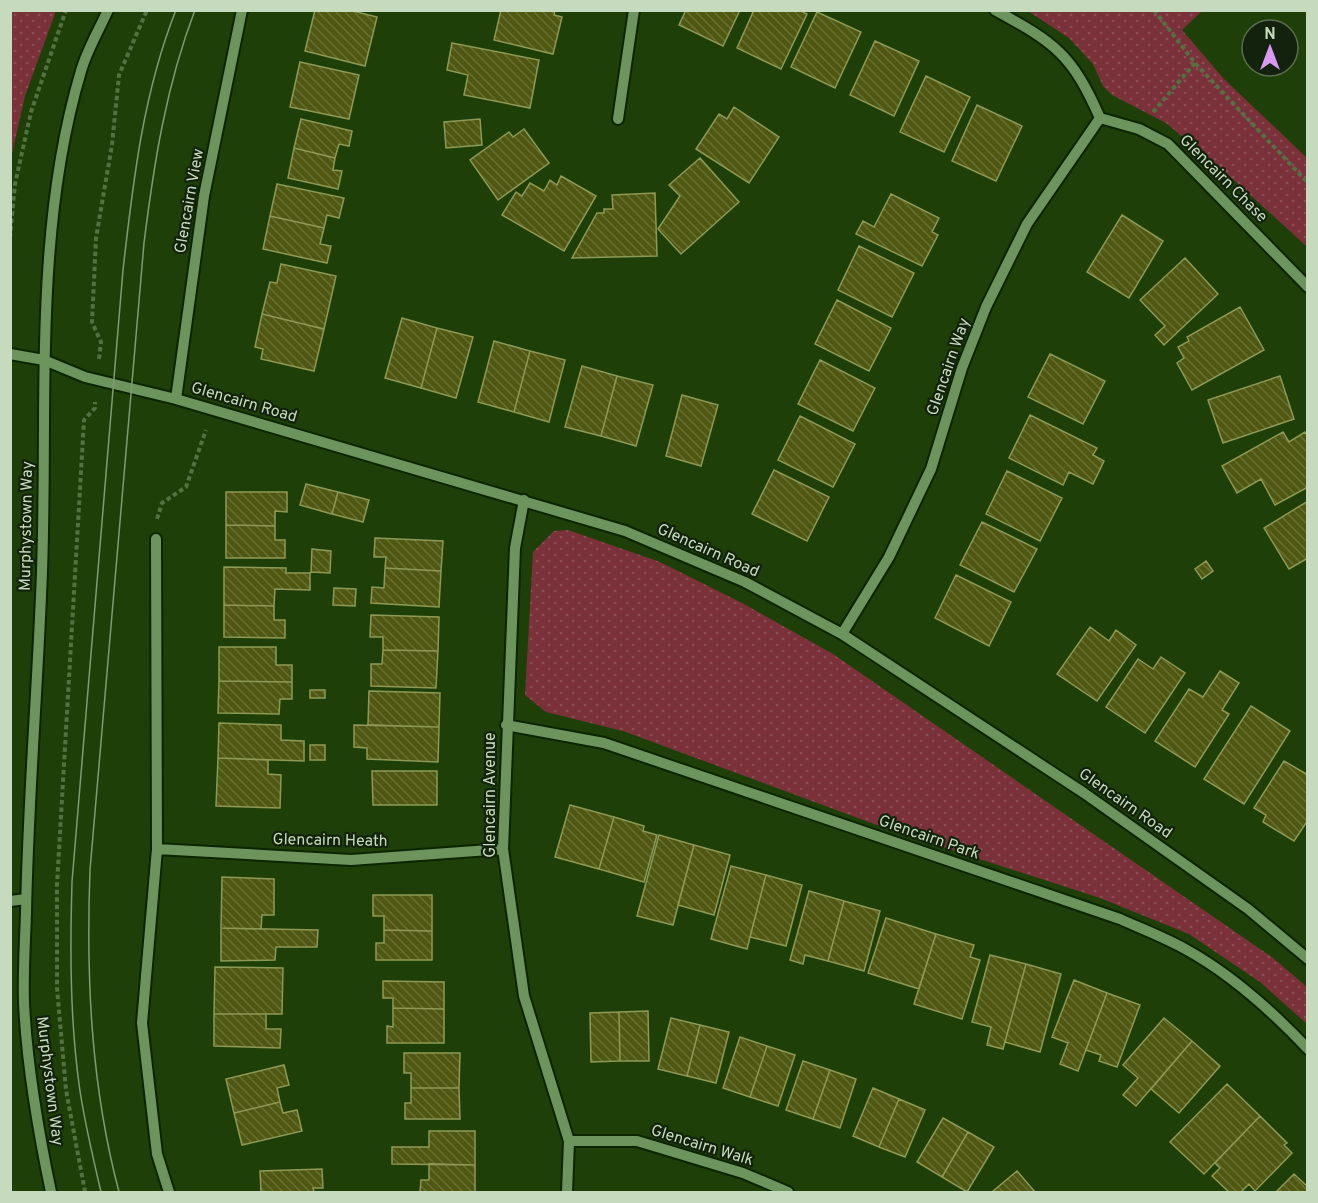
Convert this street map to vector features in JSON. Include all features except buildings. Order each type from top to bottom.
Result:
[{"type":"street","name":"Murphystown Way","points":[[51,1192],[38,1134],[29,1068],[24,1001],[26,899],[42,571],[44,360],[55,187],[60,158],[82,67],[108,10]]},
{"type":"street","name":"Glencairn View","points":[[176,399],[204,196],[242,10]]},
{"type":"street","points":[[618,119],[634,10]]},
{"type":"street","points":[[995,10],[1035,33],[1074,66],[1100,118]]},
{"type":"street","name":"Glencairn Chase","points":[[1100,118],[1139,129],[1168,144],[1308,286]]},
{"type":"street","name":"Glencairn Way","points":[[842,634],[889,557],[931,469],[962,368],[986,307],[1027,224],[1100,118]]},
{"type":"street","name":"Glencairn Road","points":[[10,354],[44,360],[97,381],[176,399],[625,531],[745,582],[842,634],[1084,793],[1248,909],[1308,958]]},
{"type":"street","name":"Glencairn Avenue","points":[[524,500],[515,548],[506,725],[503,849],[524,996],[569,1142],[567,1192]]},
{"type":"street","points":[[156,539],[157,849],[142,1023],[157,1154],[169,1192]]},
{"type":"street","name":"Glencairn Park","points":[[506,725],[604,743],[1120,919],[1185,948],[1216,967],[1241,986],[1308,1049]]},
{"type":"street","name":"Glencairn Heath","points":[[157,849],[351,860],[503,849]]},
{"type":"street","points":[[10,901],[26,899]]},
{"type":"street","name":"Glencairn Walk","points":[[569,1142],[637,1142],[743,1173],[788,1192]]},
{"type":"path","points":[[10,238],[15,184],[31,112],[66,10]]},
{"type":"path","points":[[86,1192],[64,1067],[57,987],[57,885],[84,420],[95,408],[101,342],[92,322],[96,238],[112,145],[119,75],[147,10]]},
{"type":"path","points":[[1154,10],[1195,63],[1308,183]]},
{"type":"path","points":[[1139,129],[1195,63]]},
{"type":"path","points":[[156,539],[158,514],[162,503],[186,487],[213,410]]},
{"type":"shaded area","points":[[11,10],[56,11],[25,96],[11,158]]},
{"type":"shaded area","points":[[1028,11],[1202,11],[1182,30],[1224,79],[1307,158],[1307,247],[1241,186],[1166,123],[1112,95],[1103,86],[1093,64],[1069,38]]},
{"type":"shaded area","points":[[568,530],[660,562],[742,603],[833,654],[1273,958],[1307,987],[1307,1024],[1260,982],[1189,934],[1100,898],[893,831],[623,731],[546,712],[525,695],[533,552],[554,531]]},
{"type":"tram line","points":[[101,1192],[83,1112],[76,1059],[71,983],[72,882],[123,270],[135,171],[147,106],[155,73],[176,10]]},
{"type":"tram line","points":[[119,1192],[102,1112],[92,1032],[89,951],[90,870],[144,243],[162,125],[176,67],[195,10]]}]
